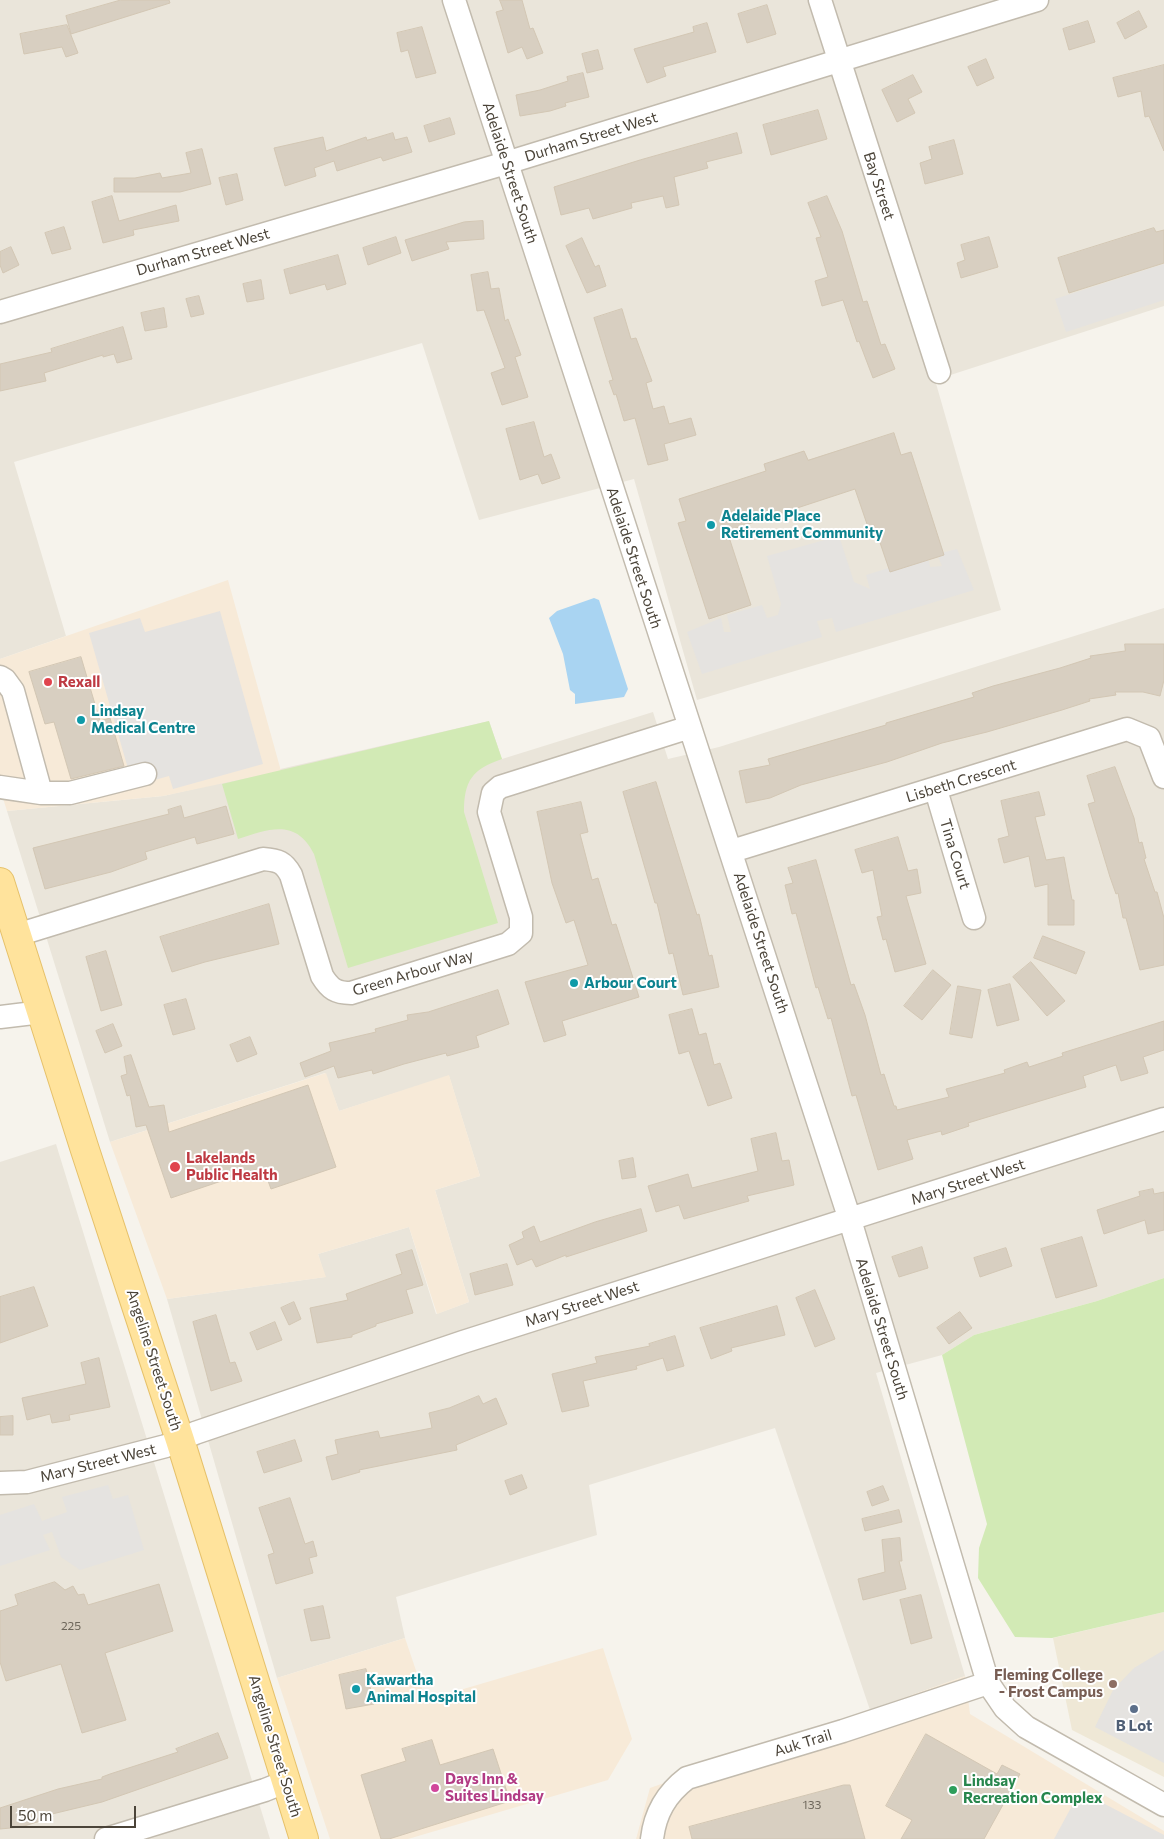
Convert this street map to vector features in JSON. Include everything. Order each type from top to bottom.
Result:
[{"type":"main road","name":"Angeline Street South","points":[[0,882],[180,1440],[304,1839]]},
{"type":"street","name":"Adelaide Street South","points":[[454,0],[732,851],[850,1220],[988,1683],[1005,1708],[1026,1727],[1164,1805]]},
{"type":"street","name":"Bay Street","points":[[820,0],[939,372]]},
{"type":"street","name":"Durham Street West","points":[[0,312],[506,163],[1037,0]]},
{"type":"street","points":[[0,677],[5,680],[13,691],[41,793]]},
{"type":"street","name":"Green Arbour Way","points":[[17,935],[263,859],[275,860],[286,865],[291,875],[322,976],[328,987],[338,993],[351,993],[508,944],[521,933],[521,918],[489,812],[493,793],[500,787],[690,727]]},
{"type":"street","name":"Lisbeth Crescent","points":[[732,851],[936,790],[1127,729],[1149,738],[1164,777]]},
{"type":"street","points":[[0,787],[41,793],[76,792],[145,774]]},
{"type":"street","name":"Tina Court","points":[[936,790],[974,918]]},
{"type":"street","points":[[0,1017],[42,1012]]},
{"type":"street","name":"Mary Street West","points":[[0,1483],[27,1482],[166,1446],[463,1342],[1164,1119]]},
{"type":"street","name":"Auk Trail","points":[[652,1839],[659,1810],[667,1796],[686,1778],[988,1683]]},
{"type":"street","points":[[106,1839],[266,1790],[285,1782]]},
{"type":"shaded area","points":[[0,0],[1164,0],[1164,306],[935,380],[1001,610],[697,700],[634,479],[479,520],[422,343],[14,462],[66,636],[0,659]]},
{"type":"shaded area","points":[[1164,264],[1164,300],[1066,332],[1055,299]]},
{"type":"shaded area","points":[[839,536],[854,582],[870,589],[866,575],[928,556],[930,567],[942,566],[937,554],[957,549],[974,590],[836,632],[832,618],[817,621],[822,637],[702,674],[687,632],[721,618],[724,632],[731,632],[727,615],[762,605],[767,618],[778,615],[781,604],[767,556]]},
{"type":"shaded area","points":[[228,580],[281,771],[163,796],[7,811],[0,789],[0,659]]},
{"type":"shaded area","points":[[1164,608],[1164,1278],[1097,1301],[974,1335],[942,1355],[876,1373],[965,1676],[870,1710],[775,1428],[589,1485],[597,1535],[396,1597],[405,1638],[277,1678],[167,1299],[325,1277],[318,1254],[409,1227],[436,1314],[469,1302],[435,1190],[480,1176],[449,1076],[339,1111],[325,1073],[110,1142],[7,811],[163,796],[489,721],[502,759],[653,712],[668,759],[719,747]]},
{"type":"shaded area","points":[[220,611],[263,764],[173,789],[169,776],[133,786],[89,633],[140,618],[145,632]]},
{"type":"shaded area","points":[[326,1073],[339,1111],[449,1075],[480,1176],[435,1190],[469,1302],[437,1314],[409,1227],[318,1254],[326,1277],[167,1299],[110,1142]]},
{"type":"shaded area","points":[[56,1144],[270,1839],[0,1839],[0,1162]]},
{"type":"shaded area","points":[[108,1485],[113,1499],[128,1495],[144,1550],[80,1570],[61,1557],[52,1532],[43,1535],[50,1550],[0,1566],[0,1515],[34,1504],[42,1521],[67,1512],[62,1497]]},
{"type":"shaded area","name":"Fleming College - Frost Campus","points":[[1164,1612],[1164,1777],[1072,1730],[1053,1638]]},
{"type":"shaded area","points":[[405,1638],[426,1700],[603,1648],[632,1739],[608,1780],[408,1839],[330,1839],[277,1678]]},
{"type":"shaded area","name":"B Lot","points":[[1164,1650],[1164,1763],[1095,1727],[1113,1690],[1134,1668]]},
{"type":"shaded area","points":[[965,1676],[970,1714],[1164,1831],[1164,1839],[636,1839],[650,1788]]},
{"type":"shaded area","points":[[1080,1791],[1164,1835],[1164,1839],[1054,1839]]},
{"type":"green space","points":[[489,721],[502,759],[483,767],[472,778],[466,792],[464,812],[498,923],[348,968],[314,854],[307,843],[299,835],[281,829],[260,832],[238,839],[222,784]]},
{"type":"green space","points":[[1164,1278],[1164,1612],[1052,1638],[1015,1637],[978,1578],[979,1548],[987,1524],[942,1355],[974,1335],[1097,1301]]},
{"type":"water","points":[[594,598],[599,600],[628,689],[624,697],[575,704],[575,694],[570,690],[563,654],[549,618],[557,611]]},
{"type":"building","points":[[121,0],[169,0],[170,3],[71,34],[66,16]]},
{"type":"building","points":[[500,0],[522,0],[530,29],[533,28],[543,53],[527,59],[522,47],[508,53],[496,12],[503,10]]},
{"type":"building","points":[[767,5],[776,34],[747,43],[738,14]]},
{"type":"building","points":[[1139,11],[1147,27],[1125,39],[1117,23]]},
{"type":"building","points":[[1088,21],[1095,42],[1069,50],[1063,29]]},
{"type":"building","points":[[707,23],[716,52],[663,67],[666,76],[647,83],[634,49],[694,32],[693,27]]},
{"type":"building","points":[[67,25],[78,53],[66,57],[62,47],[24,54],[20,34]]},
{"type":"building","points":[[422,27],[436,73],[416,78],[408,50],[401,52],[397,33]]},
{"type":"building","points":[[598,50],[603,69],[587,73],[582,54]]},
{"type":"building","points":[[986,59],[994,78],[977,86],[968,67]]},
{"type":"building","points":[[1164,65],[1164,151],[1149,116],[1145,117],[1141,91],[1118,97],[1113,78]]},
{"type":"building","points":[[583,73],[589,97],[565,103],[566,106],[550,111],[520,116],[516,95],[568,81],[567,77]]},
{"type":"building","points":[[913,75],[922,92],[908,99],[915,113],[897,122],[882,90]]},
{"type":"building","points":[[818,110],[827,139],[771,155],[763,125]]},
{"type":"building","points":[[450,118],[455,134],[429,142],[424,126]]},
{"type":"building","points":[[393,133],[395,140],[407,137],[412,152],[383,161],[381,157],[337,171],[334,161],[314,168],[316,176],[285,186],[274,148],[323,137],[326,151],[366,137],[367,140]]},
{"type":"building","points":[[737,133],[742,153],[706,162],[708,168],[674,177],[679,205],[666,208],[663,196],[631,203],[632,208],[593,219],[589,208],[561,215],[554,187],[640,160]]},
{"type":"building","points":[[954,140],[963,174],[925,184],[920,163],[932,159],[929,147]]},
{"type":"building","points":[[202,149],[211,184],[180,192],[114,192],[114,178],[135,178],[160,173],[162,178],[191,173],[186,153]]},
{"type":"building","points":[[237,174],[243,200],[226,205],[219,178]]},
{"type":"building","points":[[112,196],[119,221],[176,205],[179,221],[133,230],[134,235],[103,243],[92,202]]},
{"type":"building","points":[[827,196],[842,231],[863,302],[867,301],[881,345],[885,344],[895,369],[873,378],[859,341],[857,342],[843,300],[822,306],[815,281],[828,277],[816,238],[821,237],[808,203]]},
{"type":"building","points":[[483,221],[484,239],[446,242],[449,249],[412,261],[405,240],[464,222]]},
{"type":"building","points":[[64,227],[71,249],[52,254],[45,233]]},
{"type":"building","points":[[1154,228],[1156,232],[1164,230],[1164,263],[1069,293],[1058,258]]},
{"type":"building","points":[[396,237],[401,253],[368,265],[363,248]]},
{"type":"building","points":[[989,237],[998,267],[961,278],[957,263],[965,260],[961,245]]},
{"type":"building","points":[[582,238],[595,267],[599,265],[606,286],[587,293],[566,246]]},
{"type":"building","points":[[11,247],[19,265],[3,273],[0,265],[0,252]]},
{"type":"building","points":[[338,255],[346,284],[327,290],[325,284],[290,294],[284,270]]},
{"type":"building","points":[[488,272],[491,289],[499,288],[505,321],[508,319],[521,355],[515,357],[528,397],[502,405],[491,373],[505,368],[484,310],[477,311],[471,275]]},
{"type":"building","points":[[261,280],[264,299],[247,302],[243,284]]},
{"type":"building","points":[[199,296],[204,314],[191,317],[186,299]]},
{"type":"building","points":[[164,308],[167,327],[145,331],[141,313]]},
{"type":"building","points":[[622,309],[631,339],[636,338],[652,381],[646,383],[653,409],[664,406],[669,424],[691,418],[696,435],[664,444],[668,460],[648,465],[635,418],[624,421],[616,394],[614,395],[609,381],[613,380],[594,318]]},
{"type":"building","points":[[123,327],[132,359],[117,363],[114,354],[103,357],[103,355],[44,373],[46,381],[0,391],[0,364],[52,352],[51,349]]},
{"type":"building","points":[[534,422],[544,457],[551,454],[560,478],[542,484],[538,474],[520,480],[506,429]]},
{"type":"building","name":"Adelaide Place Retirement Community","points":[[894,433],[901,455],[911,452],[944,555],[890,572],[874,525],[868,527],[855,489],[727,531],[751,605],[709,619],[678,523],[686,521],[679,499],[766,471],[764,464],[804,451],[808,460]]},
{"type":"building","points":[[1125,644],[1164,644],[1164,680],[1160,696],[1143,692],[1115,692],[1116,695],[1089,699],[1090,701],[1062,710],[942,743],[887,762],[801,785],[770,798],[746,803],[739,771],[770,765],[768,759],[974,697],[972,693],[993,686],[1060,668],[1091,658],[1090,656],[1125,651]]},
{"type":"building","name":"Lindsay Medical Centre","points":[[81,657],[100,721],[110,718],[124,766],[71,779],[54,722],[45,724],[29,672]]},
{"type":"building","points":[[1115,767],[1134,818],[1139,843],[1142,842],[1146,858],[1144,859],[1155,892],[1157,892],[1164,918],[1164,965],[1140,970],[1126,918],[1123,918],[1118,893],[1116,894],[1110,877],[1088,804],[1095,802],[1087,776]]},
{"type":"building","points":[[656,782],[697,915],[699,914],[709,956],[712,955],[719,987],[683,995],[673,953],[669,954],[657,903],[655,903],[623,792]]},
{"type":"building","points":[[1039,792],[1045,815],[1035,817],[1046,860],[1064,857],[1072,900],[1074,900],[1074,925],[1048,925],[1048,884],[1035,887],[1029,856],[1004,863],[998,839],[1009,836],[1001,801]]},
{"type":"building","points":[[581,802],[588,832],[580,834],[592,880],[598,878],[612,925],[616,924],[639,997],[562,1021],[566,1035],[544,1042],[525,982],[588,965],[574,920],[566,923],[552,883],[537,812]]},
{"type":"building","points":[[181,806],[184,818],[226,806],[234,834],[197,844],[195,837],[145,852],[147,859],[111,872],[45,889],[33,848],[169,814],[168,810]]},
{"type":"building","points":[[898,837],[908,871],[917,869],[921,893],[906,896],[926,964],[895,972],[886,939],[883,940],[877,917],[882,916],[873,870],[862,873],[855,850]]},
{"type":"building","points":[[816,860],[851,985],[854,984],[865,1015],[881,1075],[884,1074],[897,1110],[949,1097],[946,1089],[1005,1073],[1004,1070],[1027,1062],[1029,1067],[1063,1056],[1062,1053],[1164,1021],[1164,1050],[1143,1057],[1148,1073],[1121,1081],[1116,1065],[1083,1076],[1086,1087],[968,1123],[969,1126],[942,1135],[941,1131],[907,1140],[913,1159],[878,1170],[856,1095],[852,1096],[831,1018],[828,1019],[818,987],[816,988],[796,913],[792,914],[785,885],[793,883],[788,868]]},
{"type":"building","points":[[269,904],[279,944],[172,972],[160,937]]},
{"type":"building","points":[[1043,936],[1085,952],[1076,974],[1034,958]]},
{"type":"building","points":[[106,951],[122,1005],[101,1011],[86,957]]},
{"type":"building","points":[[1031,962],[1065,1001],[1047,1016],[1013,977]]},
{"type":"building","points":[[933,970],[951,985],[922,1020],[904,1006]]},
{"type":"building","points":[[1010,984],[1019,1020],[997,1026],[988,990]]},
{"type":"building","points":[[958,986],[981,990],[972,1038],[950,1034]]},
{"type":"building","points":[[498,990],[509,1024],[476,1036],[479,1047],[447,1056],[446,1053],[373,1074],[372,1070],[338,1078],[334,1066],[305,1077],[300,1063],[331,1051],[329,1043],[376,1032],[375,1029],[408,1020],[407,1015],[428,1012]]},
{"type":"building","points":[[186,999],[195,1029],[173,1035],[164,1005]]},
{"type":"building","points":[[692,1009],[699,1035],[706,1033],[714,1065],[720,1063],[732,1098],[708,1106],[689,1051],[679,1054],[669,1015]]},
{"type":"building","points":[[113,1024],[122,1046],[105,1053],[96,1031]]},
{"type":"building","points":[[250,1037],[257,1054],[237,1062],[230,1045]]},
{"type":"building","points":[[131,1055],[149,1107],[164,1105],[169,1132],[308,1085],[336,1167],[271,1189],[263,1167],[171,1198],[146,1125],[136,1127],[130,1095],[127,1096],[121,1076],[127,1074],[124,1057]]},
{"type":"building","points":[[776,1133],[782,1161],[789,1160],[794,1185],[747,1196],[749,1201],[684,1219],[679,1205],[656,1212],[648,1186],[688,1174],[692,1188],[758,1171],[751,1139]]},
{"type":"building","points":[[633,1158],[636,1177],[622,1179],[619,1161]]},
{"type":"building","points":[[1153,1189],[1154,1194],[1164,1192],[1164,1230],[1148,1234],[1145,1220],[1104,1234],[1097,1210],[1140,1196],[1139,1192]]},
{"type":"building","points":[[641,1209],[647,1231],[566,1257],[566,1255],[536,1267],[532,1259],[517,1265],[509,1245],[524,1238],[522,1232],[534,1226],[540,1242],[595,1222]]},
{"type":"building","points":[[1082,1237],[1097,1286],[1056,1298],[1041,1249]]},
{"type":"building","points":[[922,1247],[928,1268],[899,1277],[892,1257]]},
{"type":"building","points":[[1006,1248],[1012,1266],[980,1277],[974,1258]]},
{"type":"building","points":[[412,1250],[423,1285],[406,1290],[413,1313],[376,1324],[376,1326],[352,1335],[352,1337],[317,1343],[310,1308],[348,1300],[346,1294],[402,1274],[396,1255]]},
{"type":"building","points":[[507,1264],[513,1285],[475,1295],[470,1274]]},
{"type":"building","points":[[34,1287],[48,1326],[0,1343],[0,1297]]},
{"type":"building","points":[[815,1290],[835,1339],[815,1347],[796,1298]]},
{"type":"building","points":[[294,1302],[301,1319],[289,1325],[281,1308]]},
{"type":"building","points":[[777,1306],[785,1335],[731,1348],[732,1351],[711,1359],[700,1328]]},
{"type":"building","points":[[960,1312],[972,1328],[949,1344],[937,1328]]},
{"type":"building","points":[[216,1315],[230,1363],[235,1362],[242,1381],[211,1391],[193,1322]]},
{"type":"building","points":[[275,1322],[282,1340],[257,1350],[250,1333]]},
{"type":"building","points":[[675,1336],[684,1366],[667,1371],[663,1358],[636,1366],[637,1369],[583,1381],[589,1406],[562,1412],[552,1374],[597,1363],[595,1357],[650,1346],[649,1344]]},
{"type":"building","points":[[99,1358],[110,1407],[69,1415],[70,1420],[52,1423],[50,1414],[27,1420],[22,1398],[86,1384],[81,1363]]},
{"type":"building","points":[[479,1396],[483,1404],[496,1398],[507,1424],[456,1445],[457,1450],[359,1470],[360,1472],[332,1480],[326,1457],[338,1454],[335,1440],[378,1431],[380,1438],[432,1428],[429,1413],[449,1408]]},
{"type":"building","points":[[13,1416],[13,1435],[0,1435],[0,1417]]},
{"type":"building","points":[[295,1440],[302,1461],[264,1473],[257,1452]]},
{"type":"building","points":[[522,1475],[527,1488],[510,1495],[505,1481]]},
{"type":"building","points":[[883,1486],[889,1500],[872,1506],[867,1492]]},
{"type":"building","points":[[290,1498],[305,1544],[313,1541],[317,1556],[309,1558],[313,1573],[276,1584],[268,1555],[274,1553],[259,1508]]},
{"type":"building","points":[[899,1510],[902,1522],[865,1531],[862,1519]]},
{"type":"building","points":[[900,1538],[902,1561],[899,1561],[906,1589],[863,1600],[858,1579],[885,1572],[882,1540]]},
{"type":"building","points":[[55,1582],[65,1590],[73,1586],[78,1595],[84,1594],[88,1605],[159,1584],[173,1631],[105,1653],[126,1720],[82,1733],[61,1664],[6,1681],[0,1662],[0,1611],[18,1605],[15,1595]]},
{"type":"building","points":[[921,1595],[932,1638],[911,1644],[900,1600]]},
{"type":"building","points":[[323,1606],[330,1638],[311,1641],[304,1610]]},
{"type":"building","name":"Kawartha Animal Hospital","points":[[366,1669],[374,1704],[346,1709],[339,1675]]},
{"type":"building","points":[[218,1733],[228,1758],[102,1802],[52,1814],[53,1817],[21,1827],[0,1829],[0,1808],[58,1789],[102,1779],[102,1777],[110,1774],[178,1752],[176,1749]]},
{"type":"building","name":"Lindsay Recreation Complex","points":[[926,1734],[997,1774],[1002,1765],[1020,1774],[984,1839],[901,1839],[912,1820],[886,1806]]},
{"type":"building","name":"Days Inn & Suites Lindsay","points":[[432,1740],[440,1765],[493,1749],[510,1801],[389,1839],[381,1839],[361,1775],[406,1761],[402,1749]]},
{"type":"building","points":[[844,1785],[850,1785],[865,1839],[692,1839],[689,1827]]},
{"type":"place","name":"Adelaide Place Retirement Community","points":[[711,525]]},
{"type":"place","name":"Rexall","points":[[48,682]]},
{"type":"place","name":"Lindsay Medical Centre","points":[[81,720]]},
{"type":"place","name":"Arbour Court","points":[[574,983]]},
{"type":"place","name":"Lakelands Public Health","points":[[175,1167]]},
{"type":"place","name":"Fleming College - Frost Campus","points":[[1113,1684]]},
{"type":"place","name":"Kawartha Animal Hospital","points":[[356,1689]]},
{"type":"place","name":"B Lot","points":[[1134,1709]]},
{"type":"place","name":"Days Inn & Suites Lindsay","points":[[435,1788]]},
{"type":"place","name":"Lindsay Recreation Complex","points":[[953,1790]]}]
